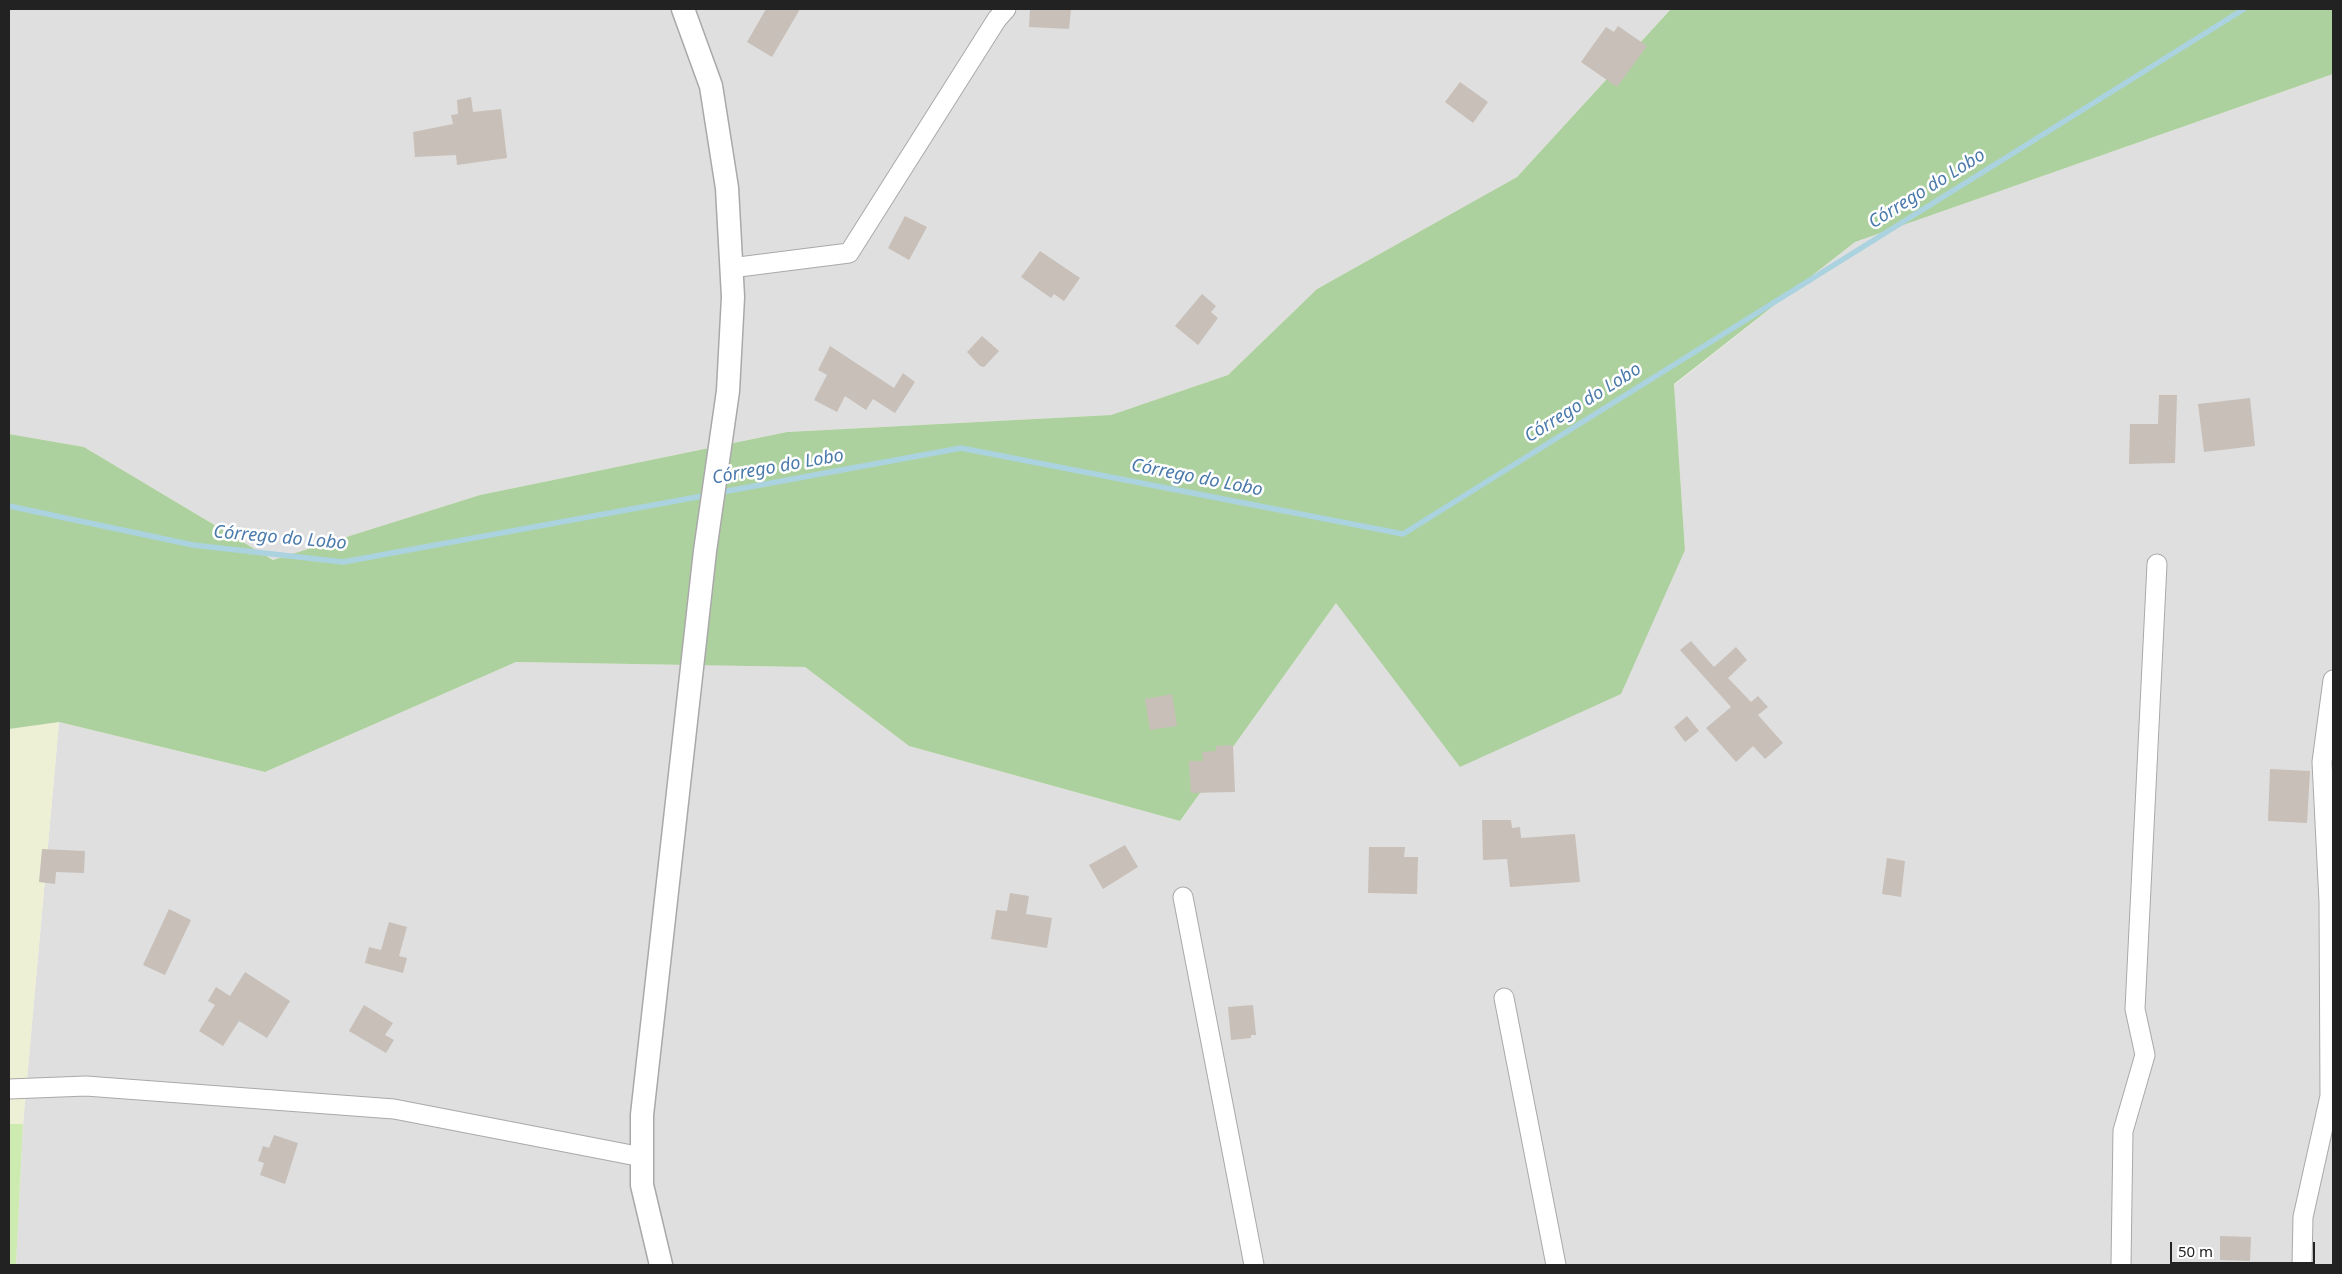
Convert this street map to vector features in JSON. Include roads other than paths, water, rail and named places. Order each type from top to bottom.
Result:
[{"type":"street","points":[[661,1265],[642,1184],[642,1115],[705,551],[728,391],[733,297],[727,188],[711,86],[683,9]]},
{"type":"street","points":[[732,268],[849,253],[997,19],[1006,9]]},
{"type":"street","points":[[2121,1265],[2124,1131],[2145,1055],[2135,1009],[2157,564]]},
{"type":"street","points":[[2302,1265],[2303,1217],[2330,1096],[2329,902],[2322,762],[2333,680]]},
{"type":"street","points":[[1183,897],[1254,1265]]},
{"type":"street","points":[[1504,998],[1556,1265]]},
{"type":"street","points":[[9,1089],[86,1086],[394,1109],[642,1157]]},
{"type":"waterway","name":"Córrego do Lobo","points":[[717,493],[961,448],[1403,534],[2244,9]]},
{"type":"waterway","name":"Córrego do Lobo","points":[[9,506],[193,545],[343,562],[708,495]]}]
